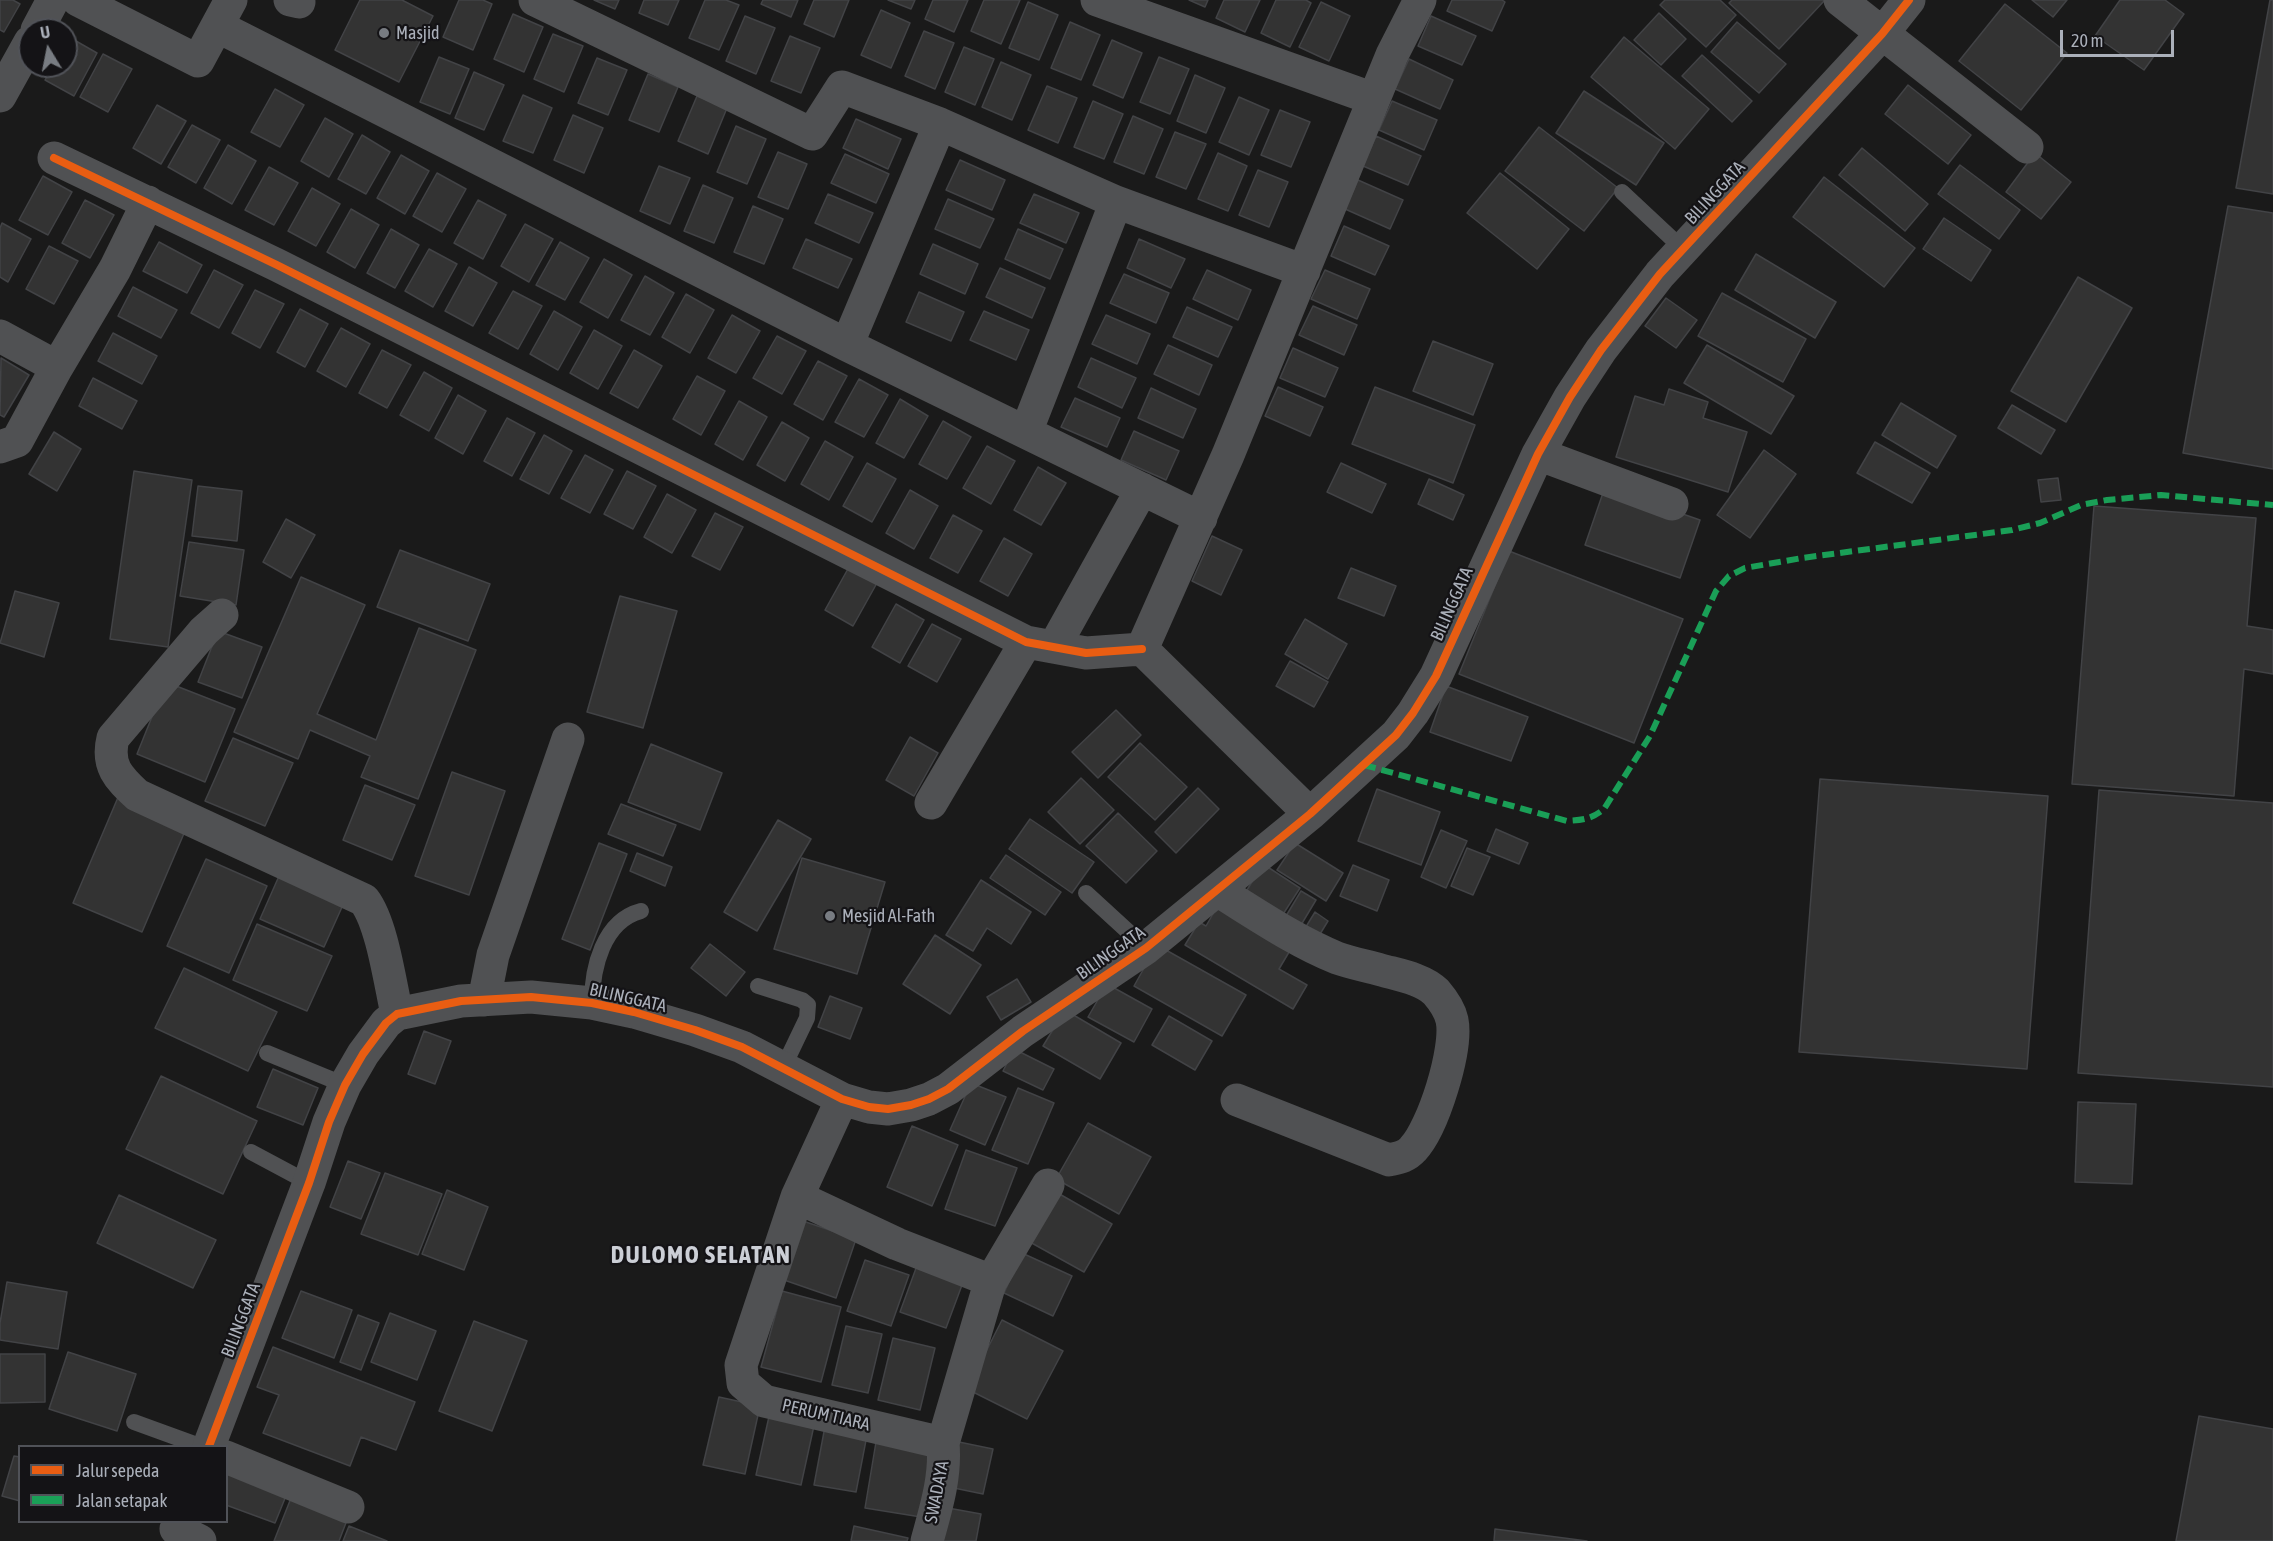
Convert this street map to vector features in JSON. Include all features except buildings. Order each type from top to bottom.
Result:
[{"type":"street","points":[[43,18],[53,0]]},
{"type":"street","points":[[78,0],[198,61],[224,13],[847,345],[1201,518]]},
{"type":"street","points":[[535,0],[812,134],[842,87],[940,124],[1116,202],[1304,272]]},
{"type":"street","points":[[1097,0],[1374,99]]},
{"type":"street","points":[[1142,649],[1201,518],[1392,55],[1420,0]]},
{"type":"street","name":"BILINGGATA","points":[[200,1445],[301,1180],[329,1122],[338,1082],[386,1023],[395,1003],[461,1001],[488,980],[531,997],[592,994],[634,1012],[695,1030],[786,1063],[842,1099],[869,1107],[888,1109],[929,1099],[948,1089],[1140,942],[1217,890],[1310,814],[1396,735],[1413,713],[1436,676],[1538,454],[1570,397],[1601,350],[1660,274],[1683,249],[1861,17],[1909,0]]},
{"type":"street","points":[[1861,17],[2027,147]]},
{"type":"street","points":[[0,96],[18,64]]},
{"type":"street","points":[[847,345],[940,124]]},
{"type":"street","points":[[54,158],[148,202],[1040,644],[1086,653],[1142,649],[1310,814]]},
{"type":"street","points":[[0,447],[17,441],[115,269],[148,202]]},
{"type":"street","points":[[1026,432],[1116,202]]},
{"type":"street","points":[[0,336],[57,368]]},
{"type":"street","points":[[1538,454],[1672,504]]},
{"type":"street","points":[[931,804],[1142,489]]},
{"type":"street","points":[[222,615],[204,631],[113,738],[109,752],[113,765],[119,777],[137,795],[364,900],[371,912],[381,941],[395,1003]]},
{"type":"street","points":[[488,980],[568,738]]},
{"type":"street","points":[[1217,890],[1280,928],[1338,958],[1416,980],[1435,991],[1452,1019],[1453,1038],[1448,1068],[1442,1086],[1424,1134],[1412,1150],[1401,1158],[1389,1160],[1237,1100]]},
{"type":"street","name":"PERUM TIARA","points":[[842,1099],[797,1197],[741,1365],[743,1383],[764,1401],[943,1443]]},
{"type":"street","points":[[943,1443],[990,1283],[1048,1185]]},
{"type":"street","points":[[797,1197],[897,1244],[979,1276],[990,1283]]},
{"type":"street","name":"SWADAYA","points":[[927,1541],[944,1468],[943,1443]]},
{"type":"street","points":[[228,1458],[348,1507]]},
{"type":"lane","points":[[1623,192],[1683,249]]},
{"type":"lane","points":[[1086,893],[1140,942]]},
{"type":"lane","points":[[592,994],[601,951],[621,919],[641,911]]},
{"type":"lane","points":[[758,986],[802,1000],[808,1005],[807,1018],[786,1063]]},
{"type":"lane","points":[[267,1053],[338,1082]]},
{"type":"lane","points":[[257,1156],[301,1180]]},
{"type":"lane","points":[[134,1422],[200,1445]]},
{"type":"marked path","points":[[1364,765],[1567,821],[1587,818],[1604,809],[1650,736],[1716,591],[1729,576],[1745,568],[1802,558],[2012,530],[2040,523],[2081,505],[2107,500],[2161,495],[2273,505]]},
{"type":"cycle path","points":[[209,1445],[309,1183],[329,1122],[345,1085],[363,1054],[386,1023],[397,1014],[461,1001],[531,997],[592,1003],[634,1012],[742,1047],[842,1099],[869,1107],[888,1109],[911,1105],[948,1089],[1023,1031],[1146,948],[1310,814],[1396,735],[1413,713],[1436,676],[1538,454],[1570,397],[1601,350],[1660,274],[1882,34],[1909,0]]},
{"type":"cycle path","points":[[54,158],[277,265],[1026,642],[1086,653],[1142,649]]},
{"type":"place","name":"Masjid","points":[[384,33]]},
{"type":"place","name":"Mesjid Al-Fath","points":[[830,916]]},
{"type":"district","name":"DULOMO SELATAN","points":[[701,1255]]}]
